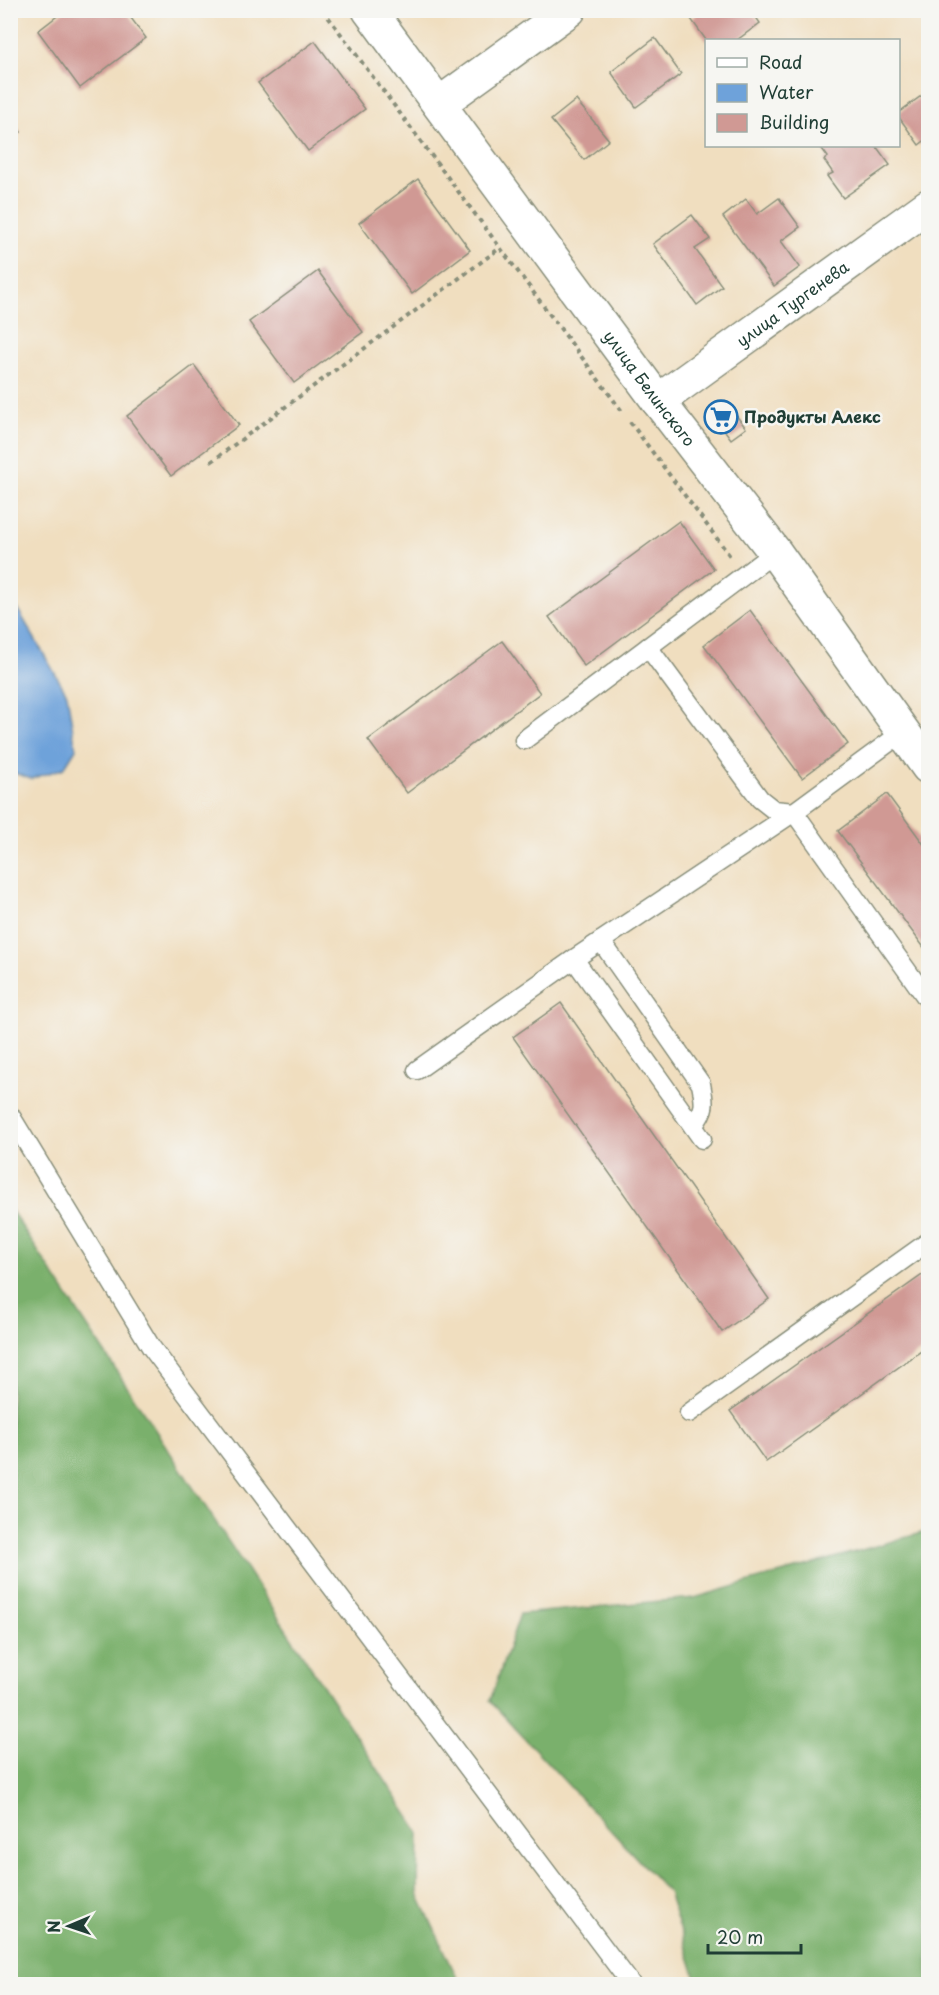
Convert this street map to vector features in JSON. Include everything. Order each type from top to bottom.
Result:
[{"type":"street","name":"улица Белинского","points":[[369,10],[658,401],[775,552],[928,767]]},
{"type":"street","points":[[439,104],[569,10]]},
{"type":"street","name":"улица Тургенева","points":[[658,401],[928,206]]},
{"type":"lane","points":[[524,740],[775,552]]},
{"type":"lane","points":[[648,647],[759,799],[774,810],[794,812],[928,1000]]},
{"type":"lane","points":[[417,1070],[574,959],[794,812],[903,732]]},
{"type":"lane","points":[[574,959],[697,1132],[704,1101],[701,1084],[601,941]]},
{"type":"lane","points":[[10,1115],[151,1347],[631,1984]]},
{"type":"lane","points":[[689,1413],[928,1242]]},
{"type":"path","points":[[10,15],[17,10]]},
{"type":"path","points":[[323,10],[731,557]]},
{"type":"path","points":[[211,462],[500,248]]},
{"type":"green space","points":[[11,1210],[419,1832],[418,1894],[460,1984],[11,1984]]},
{"type":"green space","points":[[928,1531],[928,1984],[698,1984],[668,1892],[490,1701],[520,1614],[694,1598]]},
{"type":"water","points":[[10,596],[67,694],[76,749],[64,768],[31,779],[11,772]]},
{"type":"building","points":[[65,10],[125,10],[146,38],[80,88],[38,31]]},
{"type":"building","points":[[702,10],[751,10],[760,23],[738,39],[705,39],[691,19]]},
{"type":"building","points":[[655,38],[681,74],[636,107],[611,72]]},
{"type":"building","points":[[315,41],[365,109],[308,151],[258,83]]},
{"type":"building","points":[[928,91],[928,138],[919,145],[900,119],[900,112]]},
{"type":"building","points":[[576,100],[609,140],[584,160],[551,120]]},
{"type":"building","points":[[10,118],[21,132],[10,139]]},
{"type":"building","points":[[821,147],[877,147],[890,165],[843,198],[827,176],[833,173],[824,160],[828,157]]},
{"type":"building","points":[[418,179],[470,250],[412,294],[359,223]]},
{"type":"building","points":[[779,198],[800,227],[781,241],[800,267],[774,286],[723,217],[746,199],[757,214]]},
{"type":"building","points":[[692,215],[710,239],[695,249],[722,286],[697,305],[653,244]]},
{"type":"building","points":[[318,271],[363,332],[294,383],[249,322]]},
{"type":"building","points":[[194,365],[239,425],[171,476],[127,416]]},
{"type":"building","points":[[725,401],[746,428],[731,439],[711,412]]},
{"type":"building","points":[[679,521],[714,569],[584,666],[549,617]]},
{"type":"building","points":[[750,610],[848,744],[802,778],[704,645]]},
{"type":"building","points":[[502,641],[540,693],[407,793],[368,740]]},
{"type":"building","points":[[887,794],[928,850],[928,953],[838,831]]},
{"type":"building","points":[[561,1003],[769,1299],[722,1332],[513,1037]]},
{"type":"building","points":[[928,1271],[928,1346],[766,1462],[730,1411]]},
{"type":"place","name":"Продукты Алекс","points":[[721,417]]}]
